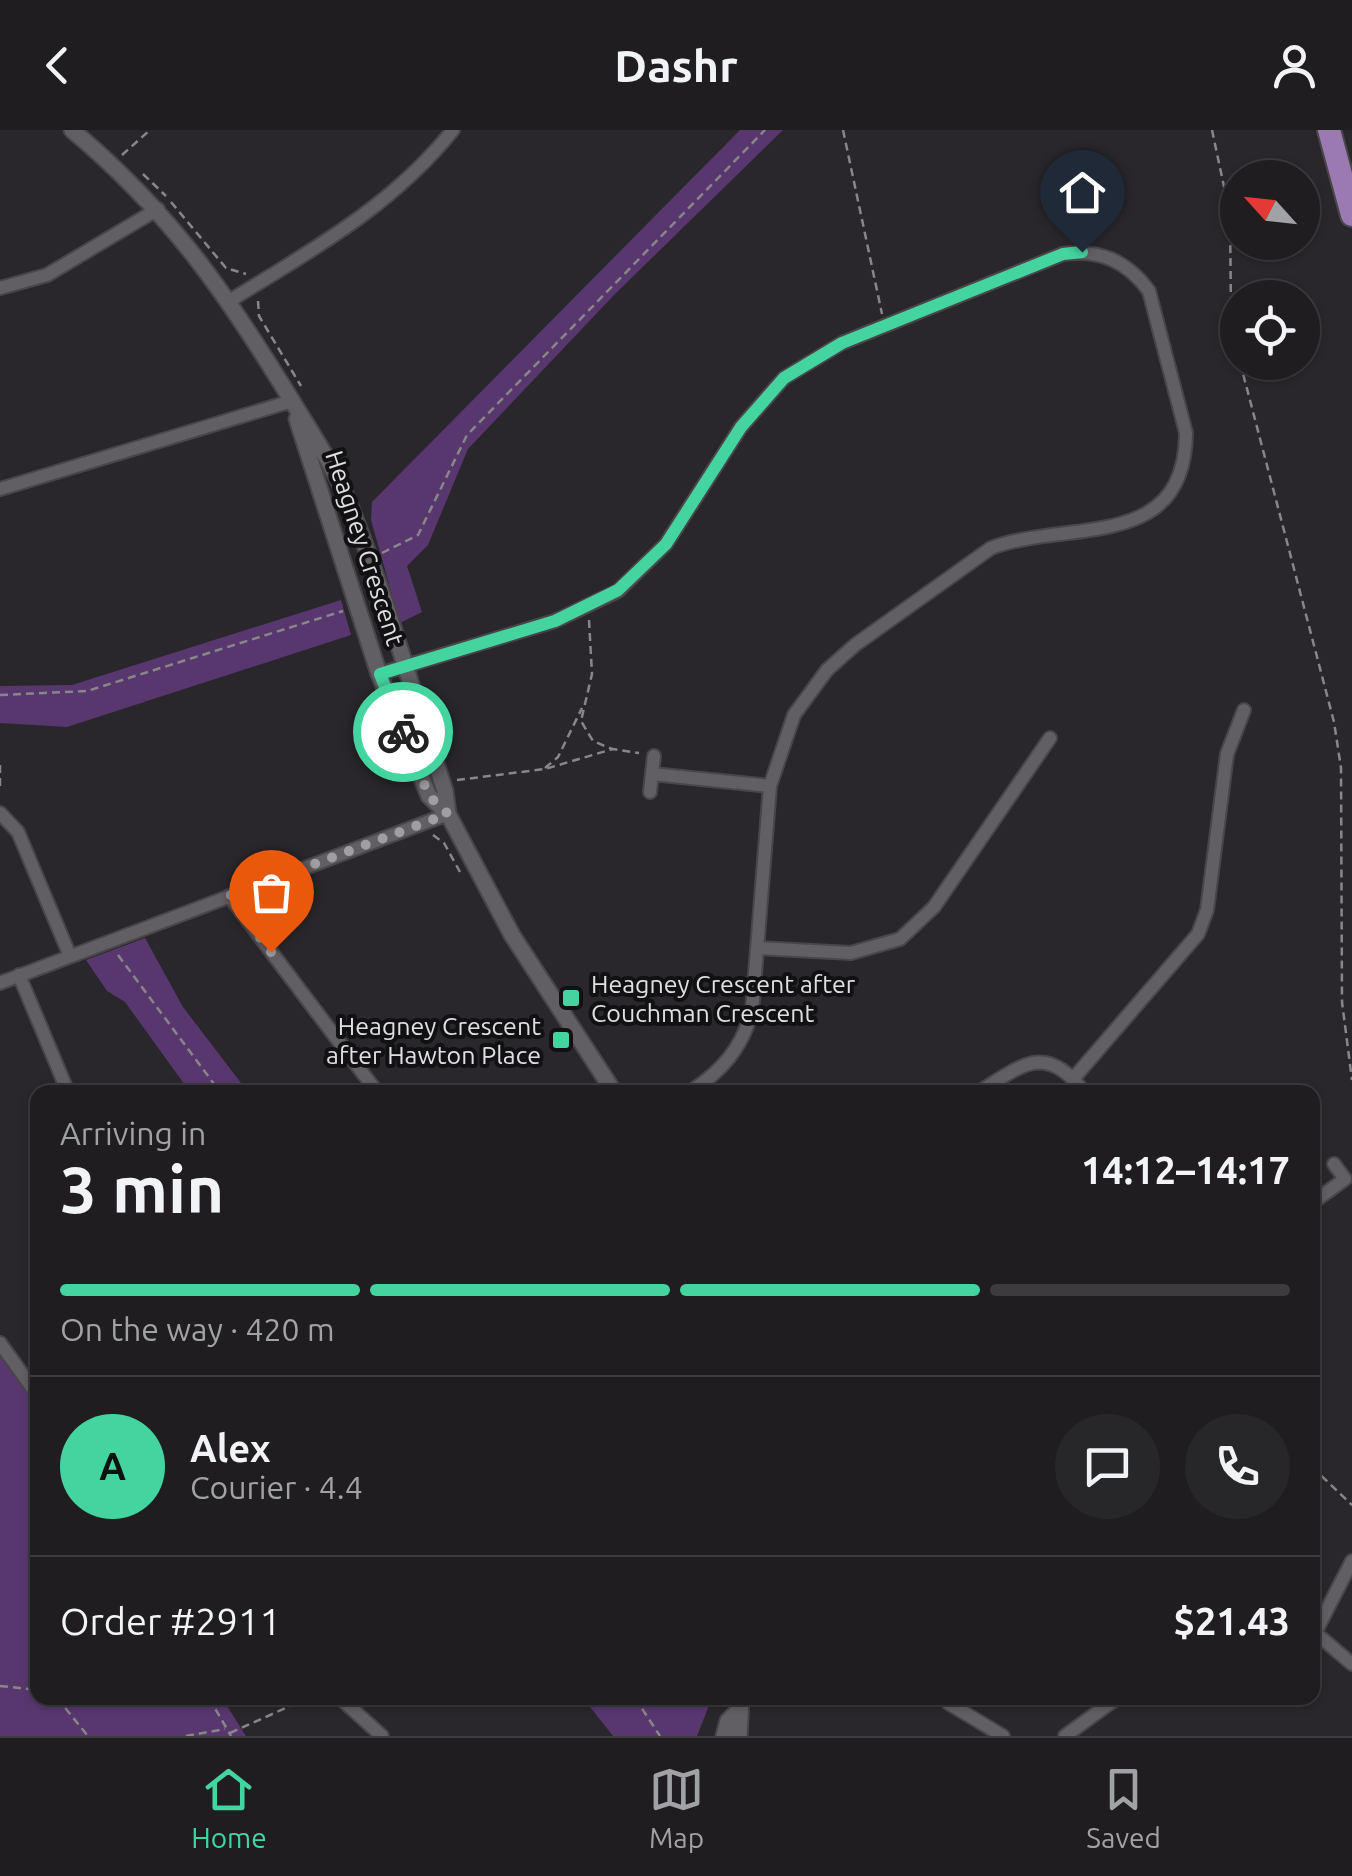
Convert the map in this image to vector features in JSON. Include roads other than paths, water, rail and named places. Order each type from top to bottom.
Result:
[{"type":"highway","points":[[1329,130],[1352,216]]},
{"type":"street","name":"Heagney Crescent","points":[[72,130],[158,210],[230,300],[346,498],[445,791],[448,814]]},
{"type":"street","points":[[230,300],[384,202],[453,130]]},
{"type":"street","points":[[0,288],[47,275],[158,210]]},
{"type":"street","points":[[380,674],[584,610],[618,590],[655,557],[741,427],[784,378],[811,359],[1063,254],[1082,252],[1111,259],[1137,275],[1153,300],[1186,433],[1186,456],[1175,487],[1152,512],[1108,529],[1046,533],[991,548],[856,644],[803,700],[778,750],[770,786],[752,1012],[745,1036],[724,1066],[699,1085]]},
{"type":"street","name":"Heagney Crescent","points":[[292,401],[356,606],[429,796],[448,814],[512,935],[609,1085]]},
{"type":"street","points":[[0,488],[292,401]]},
{"type":"street","points":[[1074,1079],[1198,934],[1207,910],[1226,754],[1244,710]]},
{"type":"street","points":[[758,948],[851,953],[900,939],[934,907],[1050,738]]},
{"type":"street","points":[[650,792],[654,756]]},
{"type":"street","points":[[652,774],[770,786]]},
{"type":"street","points":[[0,812],[18,832],[70,956]]},
{"type":"street","points":[[0,983],[448,814]]},
{"type":"street","points":[[229,896],[372,1085]]},
{"type":"street","points":[[19,975],[65,1085]]},
{"type":"street","points":[[991,1085],[1032,1062],[1058,1066],[1079,1085]]},
{"type":"street","points":[[1320,1199],[1348,1183],[1334,1164]]},
{"type":"street","points":[[0,1344],[30,1385]]},
{"type":"street","points":[[1320,1620],[1352,1561]]},
{"type":"street","points":[[1320,1636],[1352,1664]]},
{"type":"street","points":[[348,1705],[382,1736]]},
{"type":"street","points":[[724,1736],[738,1705]]},
{"type":"street","points":[[739,1705],[739,1736]]},
{"type":"street","points":[[950,1705],[1003,1736]]},
{"type":"street","points":[[1065,1736],[1107,1705]]},
{"type":"place","name":"Heagney Crescent after Couchman Crescent","points":[[571,998]]},
{"type":"place","name":"Heagney Crescent after Hawton Place","points":[[561,1040]]}]
